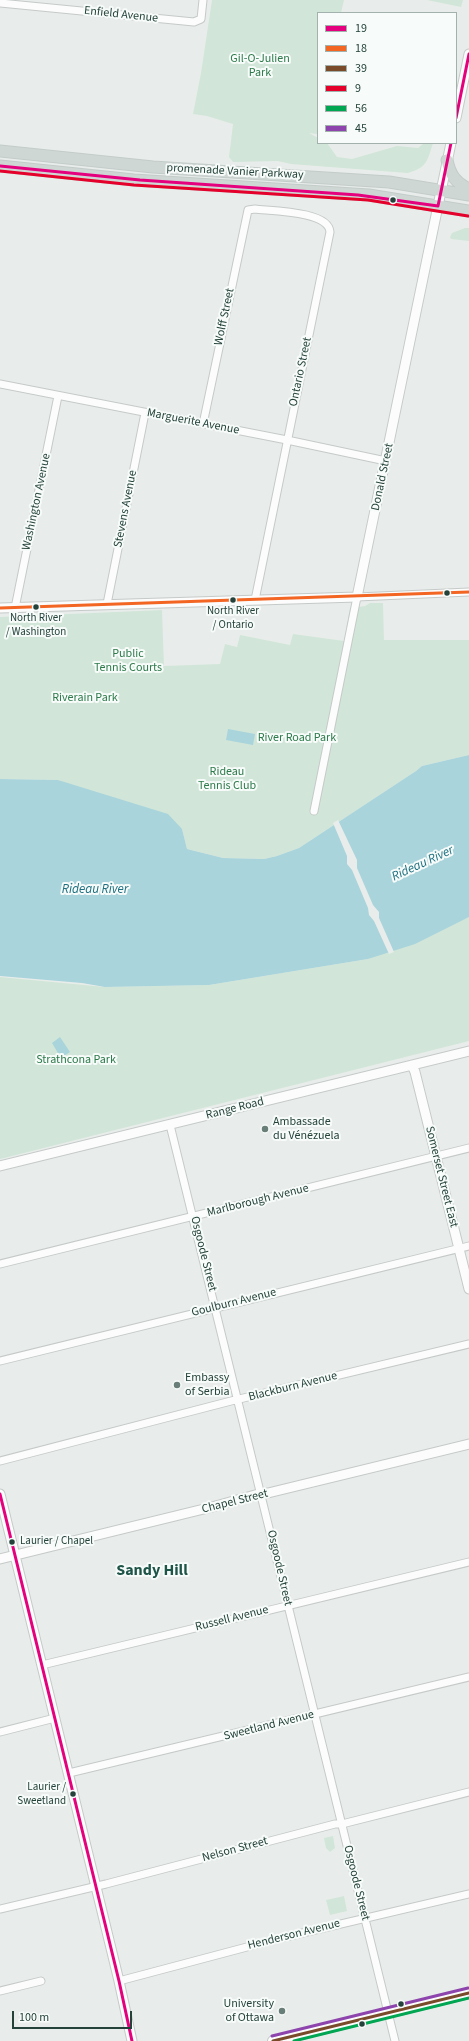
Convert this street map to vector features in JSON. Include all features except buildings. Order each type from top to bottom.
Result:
[{"type":"main road","name":"promenade Vanier Parkway","points":[[0,151],[153,167],[389,182],[469,195]]},
{"type":"main road","points":[[447,160],[453,177],[460,184],[469,189]]},
{"type":"main road","points":[[0,166],[134,180],[384,196],[469,211]]},
{"type":"main road","points":[[273,2041],[469,1993]]},
{"type":"street","name":"Enfield Avenue","points":[[0,3],[194,22],[201,19],[203,0]]},
{"type":"street","points":[[457,113],[469,54]]},
{"type":"street","name":"Donald Street","points":[[314,810],[451,144]]},
{"type":"street","name":"Ontario Street","points":[[248,210],[255,209],[308,216],[324,222],[329,229],[254,600]]},
{"type":"street","name":"Wolff Street","points":[[203,424],[248,210]]},
{"type":"street","name":"Marguerite Avenue","points":[[0,384],[287,440],[386,461]]},
{"type":"street","name":"Washington Avenue","points":[[15,608],[58,396]]},
{"type":"street","name":"Stevens Avenue","points":[[107,604],[146,413]]},
{"type":"street","points":[[0,608],[469,592]]},
{"type":"street","name":"Range Road","points":[[0,1166],[469,1051]]},
{"type":"street","name":"Somerset Street East","points":[[412,1065],[469,1289]]},
{"type":"street","name":"Osgoode Street","points":[[170,1125],[194,1217],[395,2041]]},
{"type":"street","name":"Marlborough Avenue","points":[[0,1264],[90,1243],[184,1217],[194,1217],[469,1148]]},
{"type":"street","name":"Goulburn Avenue","points":[[0,1361],[469,1246]]},
{"type":"street","name":"Blackburn Avenue","points":[[0,1461],[238,1400],[469,1344]]},
{"type":"street","name":"Chapel Street","points":[[0,1559],[469,1444]]},
{"type":"street","points":[[0,1494],[119,1980],[132,2041]]},
{"type":"street","name":"Russell Avenue","points":[[42,1665],[469,1562]]},
{"type":"street","name":"Sweetland Avenue","points":[[68,1773],[469,1677]]},
{"type":"street","points":[[0,1732],[55,1718]]},
{"type":"street","name":"Nelson Street","points":[[0,1909],[96,1886],[335,1824],[342,1824],[469,1792]]},
{"type":"street","name":"Henderson Avenue","points":[[119,1980],[365,1918],[469,1894]]},
{"type":"street","points":[[0,1991],[41,1980]]},
{"type":"green space","name":"Gil-O-Julien Park","points":[[212,0],[344,0],[341,12],[317,12],[317,134],[309,133],[317,137],[317,144],[328,144],[337,157],[352,159],[397,146],[418,148],[423,144],[433,144],[423,166],[408,173],[291,164],[278,161],[233,162],[229,157],[233,124],[207,116],[193,114]]},
{"type":"green space","points":[[427,0],[463,0],[461,7]]},
{"type":"green space","points":[[469,228],[469,241],[451,239],[450,237],[452,233]]},
{"type":"green space","points":[[370,603],[383,603],[384,640],[469,640],[469,755],[422,766],[299,848],[264,859],[223,858],[187,849],[182,829],[58,780],[0,779],[0,617],[162,610],[164,666],[220,664],[225,644],[237,647],[240,635],[290,645],[293,634],[344,641],[350,608],[365,606]]},
{"type":"green space","name":"Strathcona Park","points":[[469,917],[469,1041],[0,1159],[0,977],[105,987],[209,985],[368,959]]},
{"type":"green space","points":[[333,1836],[335,1848],[330,1852],[326,1848],[324,1838]]},
{"type":"green space","points":[[344,1896],[347,1911],[330,1915],[326,1900]]},
{"type":"water","points":[[228,729],[255,734],[253,745],[226,740]]},
{"type":"water","name":"Rideau River","points":[[469,755],[469,917],[415,944],[368,959],[209,985],[105,987],[82,983],[0,976],[0,779],[58,780],[168,814],[182,829],[187,849],[223,858],[264,859],[299,848],[422,766]]},
{"type":"water","points":[[60,1037],[70,1052],[61,1058],[52,1043]]},
{"type":"pier","points":[[338,820],[357,860],[357,868],[373,905],[379,912],[379,918],[394,952],[389,954],[374,921],[369,915],[368,908],[352,870],[347,864],[347,856],[333,823]]},
{"type":"transit line","name":"19","points":[[457,113],[469,54]]},
{"type":"transit line","name":"19","points":[[0,166],[140,180],[358,195],[438,206],[451,144]]},
{"type":"transit line","name":"9","points":[[0,171],[134,185],[368,200],[468,216]]},
{"type":"transit line","name":"18","points":[[0,608],[469,592]]},
{"type":"transit line","name":"19","points":[[0,1494],[119,1981],[132,2041]]},
{"type":"transit line","name":"45","points":[[272,2036],[468,1988]]},
{"type":"transit line","name":"39","points":[[273,2041],[469,1993]]},
{"type":"transit line","name":"56","points":[[294,2041],[469,1998]]},
{"type":"place","name":"North River / Ontario","points":[[233,600]]},
{"type":"place","name":"North River / Washington","points":[[36,607]]},
{"type":"place","name":"Ambassade du Vénézuela","points":[[265,1129]]},
{"type":"place","name":"Embassy of Serbia","points":[[177,1385]]},
{"type":"place","name":"Laurier / Chapel","points":[[12,1542]]},
{"type":"place","name":"Laurier / Sweetland","points":[[73,1794]]},
{"type":"place","name":"University of Ottawa","points":[[282,2011]]},
{"type":"district","name":"Sandy Hill","points":[[152,1571]]},
{"type":"park label","name":"Public Tennis Courts","points":[[128,661]]},
{"type":"park label","name":"Riverain Park","points":[[85,698]]},
{"type":"park label","name":"River Road Park","points":[[297,738]]},
{"type":"park label","name":"Rideau Tennis Club","points":[[227,779]]}]
